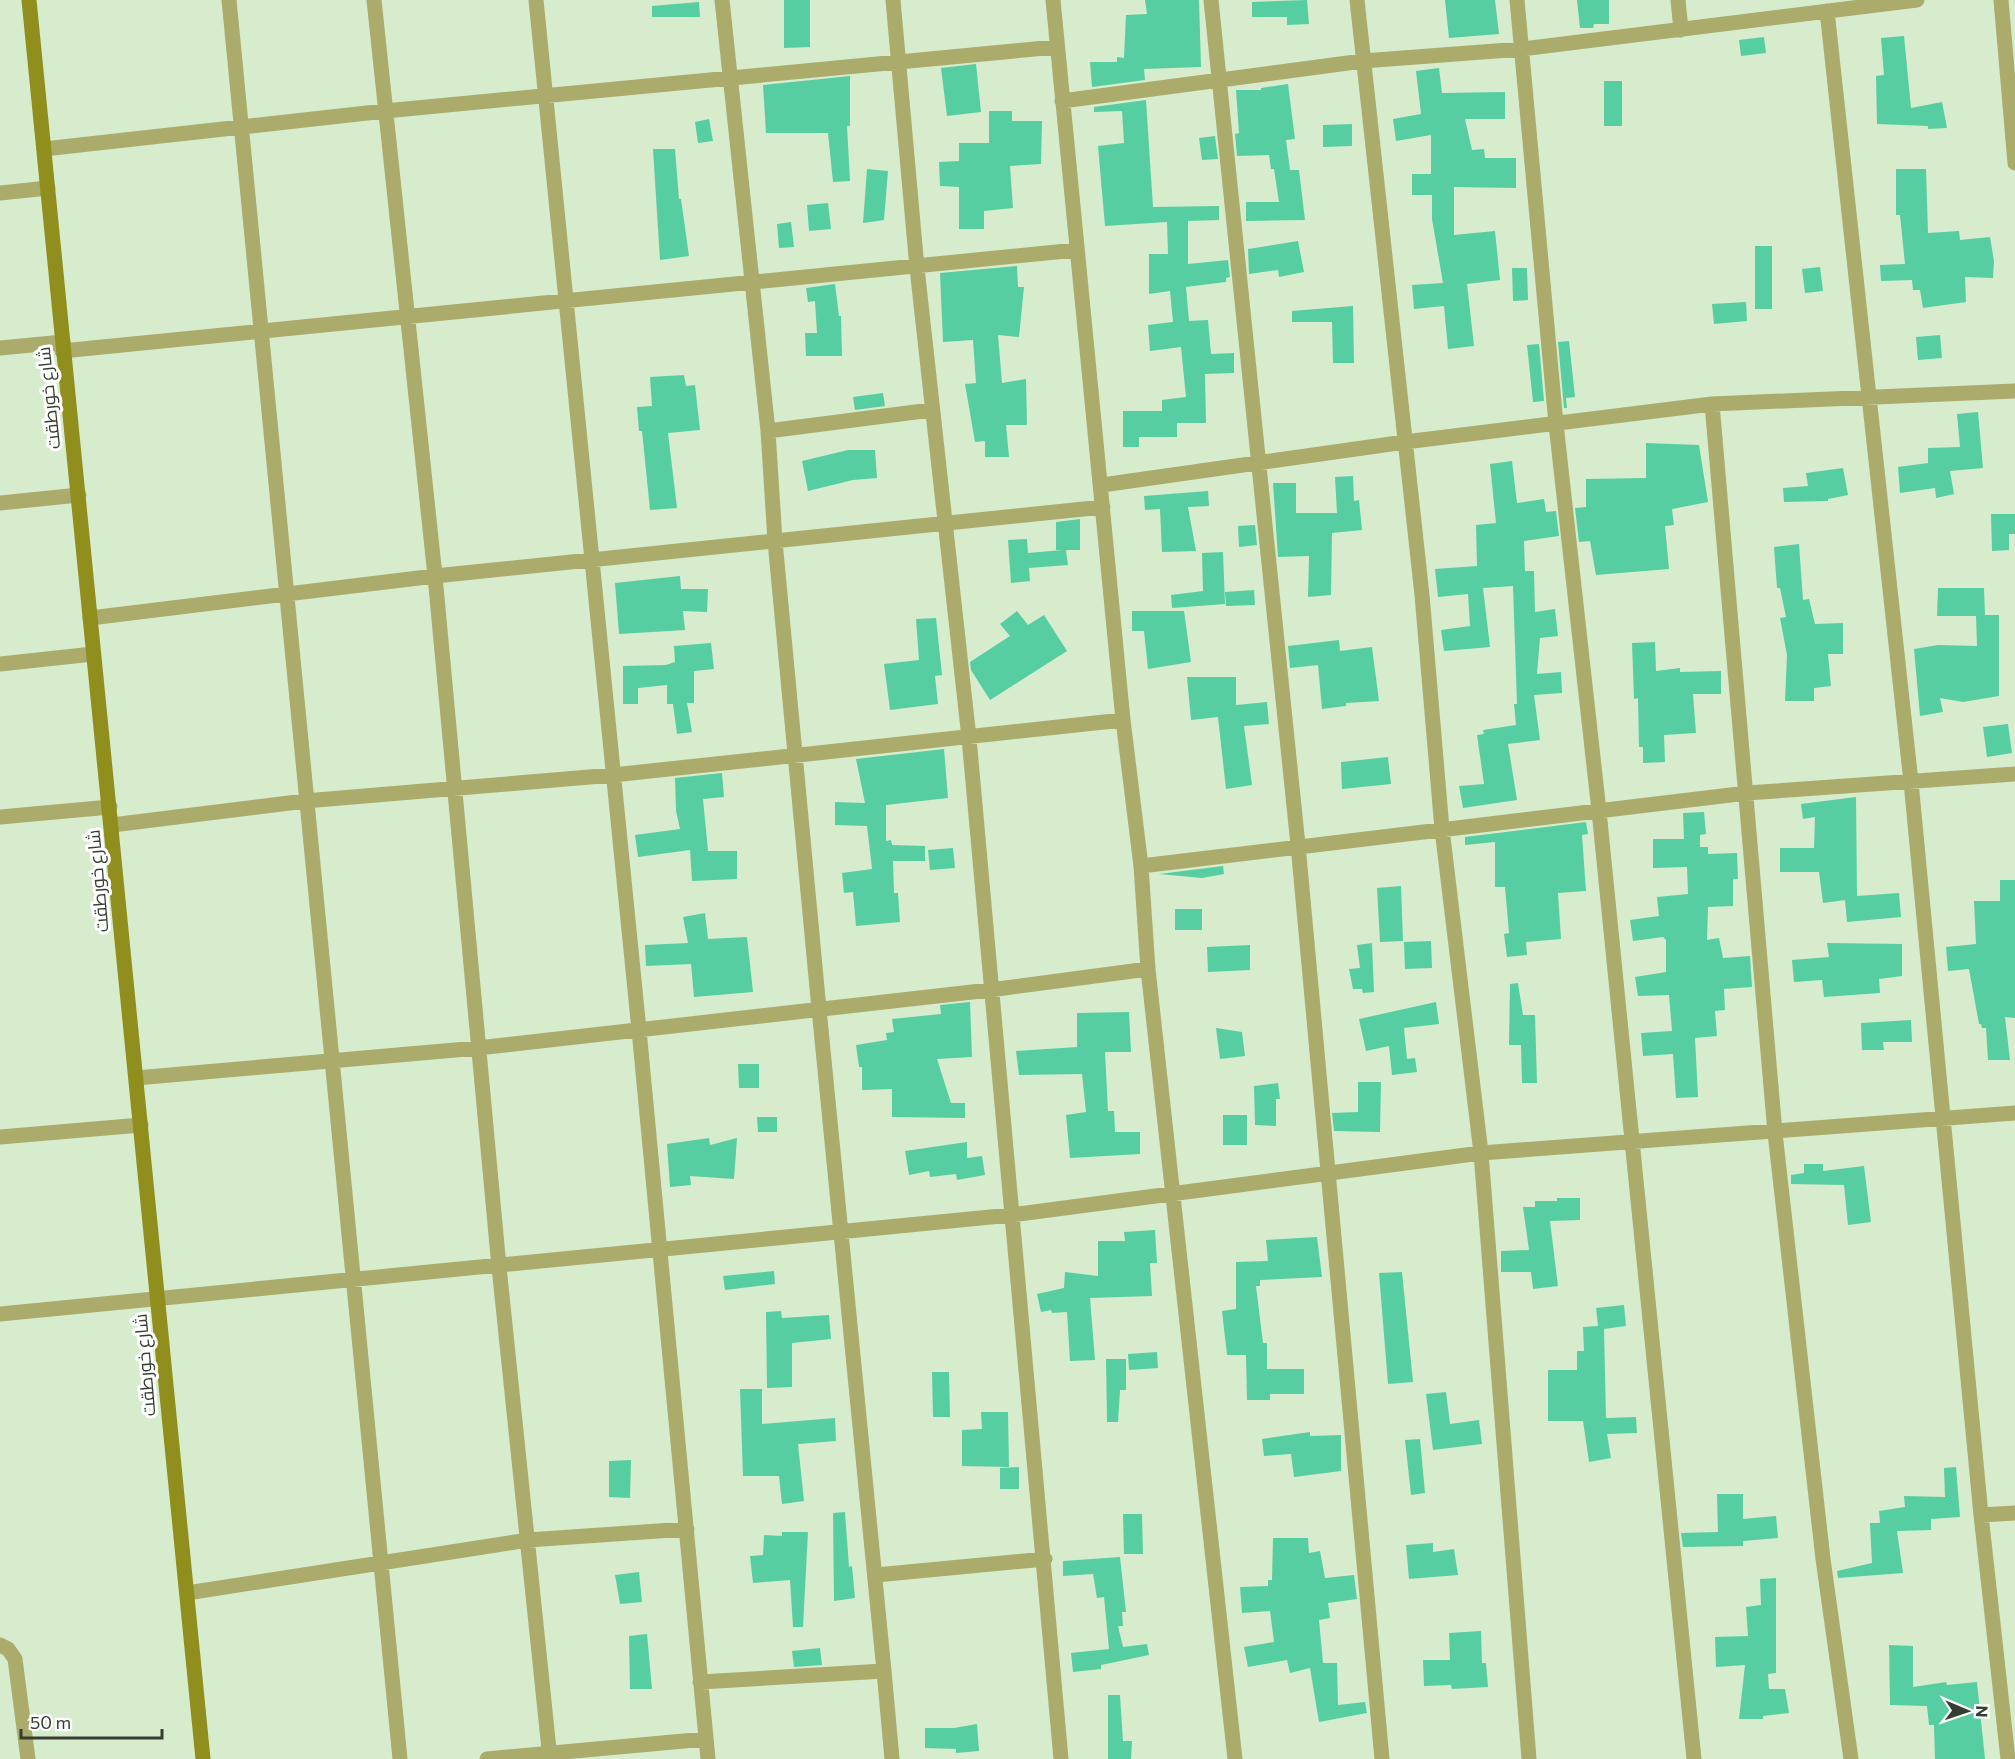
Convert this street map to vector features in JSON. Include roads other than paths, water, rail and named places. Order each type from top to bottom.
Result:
[{"type":"street","name":"شارع خورطقت","points":[[29,0],[203,1759]]},
{"type":"street","points":[[229,0],[305,801],[400,1759]]},
{"type":"street","points":[[375,0],[435,576],[453,790],[499,1267],[549,1756]]},
{"type":"street","points":[[536,0],[639,1030],[708,1759]]},
{"type":"street","points":[[722,0],[750,284],[768,431],[775,541],[892,1759]]},
{"type":"street","points":[[893,0],[916,268],[943,525],[969,738],[990,990],[1045,1559],[1061,1759]]},
{"type":"street","points":[[1053,0],[1076,250],[1102,485],[1123,720],[1141,866],[1148,969],[1235,1759]]},
{"type":"street","points":[[1211,0],[1298,845],[1382,1759]]},
{"type":"street","points":[[1357,0],[1405,442],[1442,829],[1481,1153],[1529,1759]]},
{"type":"street","points":[[1517,0],[1556,424],[1599,811],[1694,1759]]},
{"type":"street","points":[[1678,0],[1681,30]]},
{"type":"street","points":[[1062,101],[1363,61],[1522,49],[1917,0]]},
{"type":"street","points":[[2001,0],[2015,163]]},
{"type":"street","points":[[1827,11],[1911,782],[2008,1759]]},
{"type":"street","points":[[44,149],[385,111],[545,98],[1056,47]]},
{"type":"street","points":[[0,192],[48,188]]},
{"type":"street","points":[[0,348],[62,346],[408,317],[916,268],[1076,250]]},
{"type":"street","points":[[1102,485],[1258,465],[1405,442],[1712,404],[2015,391]]},
{"type":"street","points":[[1712,404],[1775,1133],[1823,1559],[1851,1759]]},
{"type":"street","points":[[768,431],[931,410]]},
{"type":"street","points":[[0,503],[79,495]]},
{"type":"street","points":[[90,618],[435,576],[1103,507]]},
{"type":"street","points":[[0,664],[93,654]]},
{"type":"street","points":[[112,825],[305,801],[613,775],[1123,720]]},
{"type":"street","points":[[1141,866],[1298,845],[1747,793],[2015,774]]},
{"type":"street","points":[[0,817],[110,807]]},
{"type":"street","points":[[136,1078],[478,1048],[990,990],[1148,969]]},
{"type":"street","points":[[0,1314],[499,1267],[1011,1215],[1481,1153],[1775,1133],[2015,1113]]},
{"type":"street","points":[[0,1137],[141,1125]]},
{"type":"street","points":[[1982,1515],[2015,1514]]},
{"type":"street","points":[[187,1593],[528,1540],[687,1529]]},
{"type":"street","points":[[876,1575],[1045,1559]]},
{"type":"street","points":[[0,1646],[8,1649],[15,1659],[28,1759]]},
{"type":"street","points":[[700,1682],[884,1671]]},
{"type":"street","points":[[487,1759],[549,1756],[706,1739]]}]
